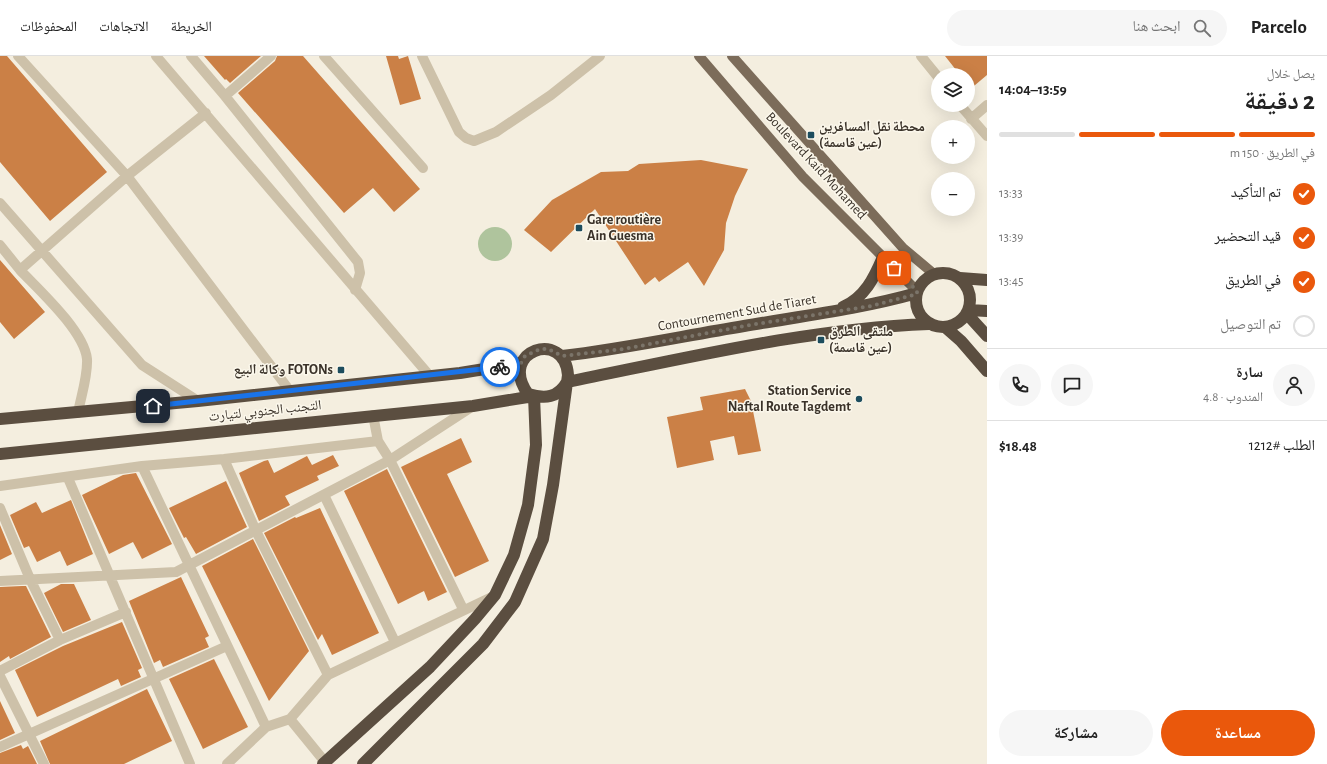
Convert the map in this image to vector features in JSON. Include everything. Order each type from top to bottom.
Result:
[{"type":"highway","points":[[837,310],[859,297],[868,288],[883,257]]},
{"type":"highway","points":[[929,324],[919,314],[916,300],[917,292],[924,281],[934,274],[947,273],[960,278],[987,280]]},
{"type":"highway","points":[[960,278],[965,283],[970,296],[968,312],[987,336]]},
{"type":"highway","name":"Contournement Sud de Tiaret","points":[[562,356],[624,349],[837,310],[871,306],[917,292]]},
{"type":"highway","points":[[363,764],[483,644],[515,602],[543,539],[554,485],[567,382],[568,368],[562,356],[548,349],[540,349],[525,356],[519,371],[522,386],[528,394],[542,398],[557,394],[567,382],[792,338],[880,326],[929,324],[945,327],[954,325],[968,312],[987,311]]},
{"type":"highway","points":[[945,327],[961,341],[987,371]]},
{"type":"highway","name":"التجنب الجنوبي لتيارت","points":[[0,420],[198,401],[428,375],[460,373],[521,363]]},
{"type":"highway","points":[[324,763],[430,667],[475,619],[495,595],[514,555],[528,505],[536,445],[534,396]]},
{"type":"highway","name":"التجنب الجنوبي لتيارت","points":[[0,454],[473,406],[534,396]]},
{"type":"main road","name":"Boulevard Kaid Mohamed","points":[[699,56],[803,177],[917,292]]},
{"type":"main road","name":"Boulevard Kaid Mohamed","points":[[732,56],[903,248],[934,274]]},
{"type":"street","points":[[18,56],[126,176],[290,391]]},
{"type":"street","points":[[156,56],[428,375]]},
{"type":"street","points":[[191,56],[225,96],[358,262],[360,273],[355,290]]},
{"type":"street","points":[[225,96],[271,56]]},
{"type":"street","points":[[324,56],[423,168]]},
{"type":"street","points":[[422,56],[459,132],[466,138],[474,141],[496,132],[551,95],[600,56]]},
{"type":"street","points":[[921,56],[931,68]]},
{"type":"street","points":[[971,119],[987,105]]},
{"type":"street","points":[[966,112],[987,136]]},
{"type":"street","points":[[20,270],[126,176],[206,113]]},
{"type":"street","points":[[0,203],[41,252],[142,365],[198,401]]},
{"type":"street","points":[[0,245],[20,270],[76,331],[85,349],[87,370],[78,413]]},
{"type":"street","points":[[0,581],[176,572],[390,460],[473,406]]},
{"type":"street","points":[[373,415],[378,441],[390,460],[463,609]]},
{"type":"street","points":[[0,486],[68,478],[142,466],[224,459],[378,441]]},
{"type":"street","points":[[224,459],[256,531],[328,675]]},
{"type":"street","points":[[142,466],[226,646],[266,727]]},
{"type":"street","points":[[68,478],[155,677],[190,764]]},
{"type":"street","points":[[324,495],[395,642]]},
{"type":"street","points":[[0,508],[30,579],[60,640]]},
{"type":"street","points":[[227,764],[266,727],[290,719],[328,675],[495,595]]},
{"type":"street","points":[[0,671],[60,640],[126,612]]},
{"type":"street","points":[[0,747],[226,646]]},
{"type":"street","points":[[0,676],[44,764]]},
{"type":"street","points":[[290,719],[324,763]]},
{"type":"green space","points":[[492,227],[498,227],[502,228],[509,234],[512,244],[511,251],[505,258],[498,261],[492,261],[488,260],[481,254],[478,247],[478,241],[479,237],[485,230]]},
{"type":"building","points":[[0,56],[7,56],[107,172],[50,221],[0,162]]},
{"type":"building","points":[[204,56],[261,56],[230,83],[226,79],[225,80]]},
{"type":"building","points":[[277,56],[303,56],[420,189],[394,212],[373,188],[344,213],[238,93],[275,61]]},
{"type":"building","points":[[386,56],[398,56],[399,59],[408,56],[421,99],[400,105]]},
{"type":"building","points":[[945,56],[987,56],[987,75],[975,85],[975,68],[954,68]]},
{"type":"building","points":[[701,160],[748,169],[735,196],[726,223],[724,250],[704,286],[688,262],[659,282],[655,277],[645,285],[595,209],[551,252],[524,230],[552,200],[601,172],[628,171],[639,164]]},
{"type":"building","points":[[0,260],[45,312],[14,339],[0,322]]},
{"type":"building","points":[[745,389],[751,401],[761,451],[738,455],[734,436],[710,441],[714,460],[677,468],[667,417],[703,410],[700,397]]},
{"type":"building","points":[[461,438],[472,462],[447,474],[489,561],[455,577],[401,467]]},
{"type":"building","points":[[333,455],[339,466],[317,476],[319,480],[285,496],[290,505],[259,521],[239,473],[268,460],[274,473],[307,456],[312,465]]},
{"type":"building","points":[[387,469],[447,592],[428,601],[424,591],[398,604],[344,491]]},
{"type":"building","points":[[136,473],[172,544],[142,559],[133,542],[109,554],[82,495],[123,475]]},
{"type":"building","points":[[226,481],[247,527],[196,554],[186,537],[184,538],[169,508]]},
{"type":"building","points":[[71,500],[93,554],[67,566],[60,551],[37,562],[29,546],[24,548],[10,515],[36,502],[42,513]]},
{"type":"building","points":[[320,508],[379,633],[332,655],[322,634],[318,640],[264,533],[295,517],[296,518]]},
{"type":"building","points":[[0,525],[12,554],[0,560]]},
{"type":"building","points":[[253,539],[309,651],[269,701],[202,566]]},
{"type":"building","points":[[181,577],[209,636],[205,638],[209,647],[163,667],[160,660],[154,663],[129,601]]},
{"type":"building","points":[[61,584],[74,584],[91,620],[63,632],[44,593]]},
{"type":"building","points":[[26,586],[51,637],[10,659],[9,656],[0,662],[0,587]]},
{"type":"building","points":[[122,622],[142,668],[138,670],[141,677],[121,686],[118,679],[37,717],[15,670],[63,646]]},
{"type":"building","points":[[214,659],[248,727],[203,749],[169,679]]},
{"type":"building","points":[[147,689],[172,741],[124,764],[50,764],[40,741]]},
{"type":"building","points":[[0,701],[15,733],[0,740]]},
{"type":"building","points":[[21,745],[23,749],[28,746],[37,764],[0,764],[0,753]]},
{"type":"way so far","points":[[500,367],[521,363],[525,356],[540,349],[555,351],[562,356],[624,349],[744,326],[871,306],[917,294],[917,291],[894,268]]},
{"type":"place","name":"محطة نقل المسافرين (عين قاسمة)","points":[[811,135]]},
{"type":"place","name":"Gare routière Ain Guesma","points":[[579,228]]},
{"type":"place","name":"ملتقى الطرق (عين قاسمة)","points":[[821,340]]},
{"type":"place","name":"وكالة البيع FOTONs","points":[[341,370]]},
{"type":"place","name":"Station Service Naftal Route Tagdemt","points":[[859,399]]},
{"type":"route","points":[[153,406],[342,386],[428,375],[460,373],[500,367]]}]
